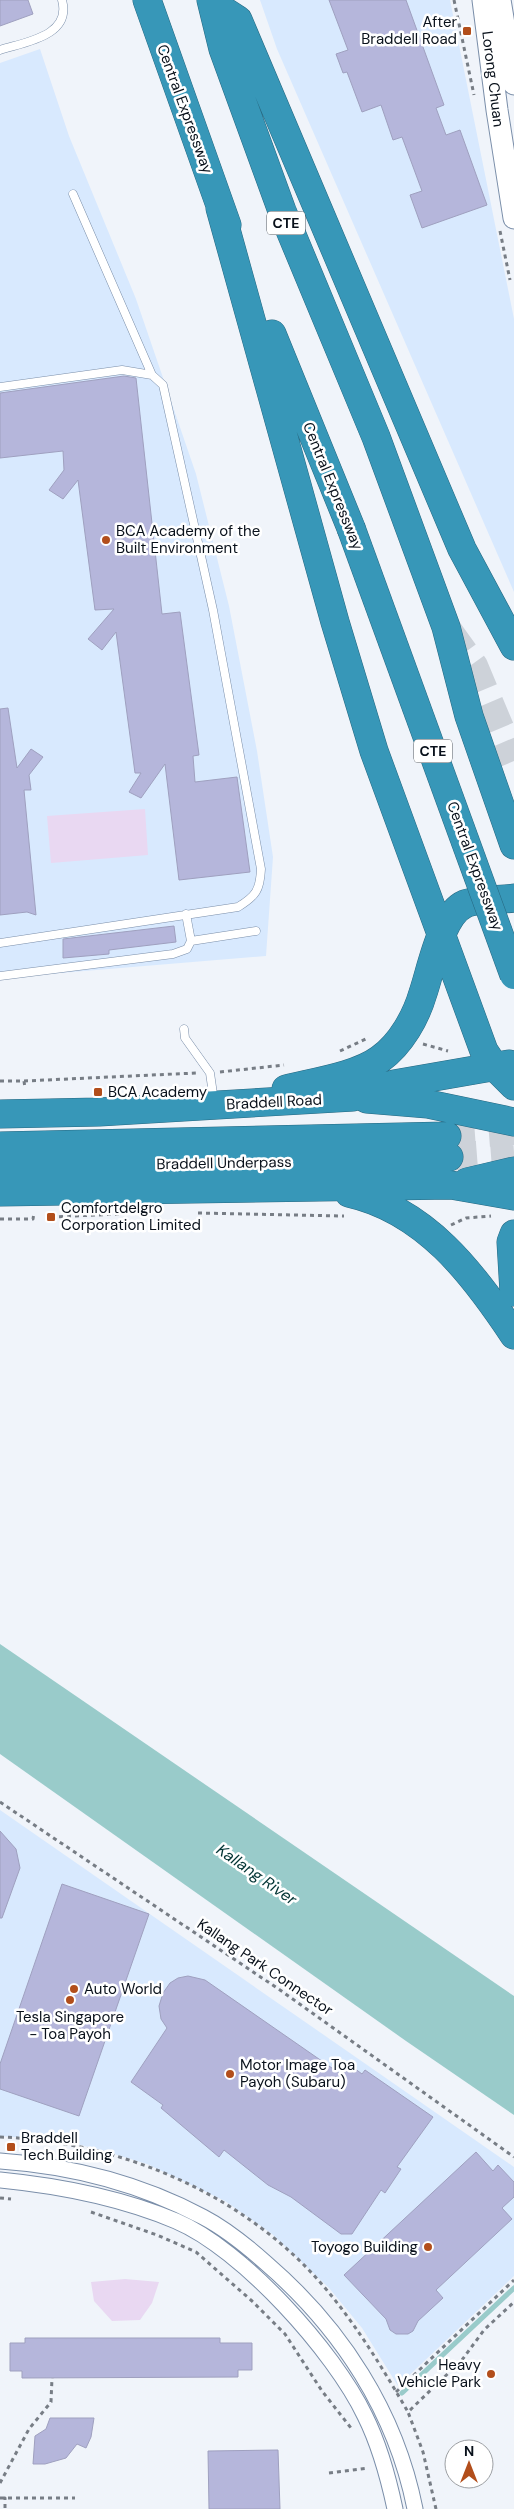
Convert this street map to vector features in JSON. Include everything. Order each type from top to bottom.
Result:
[{"type":"highway","name":"Central Expressway","points":[[147,0],[220,208],[351,528],[514,975]]},
{"type":"highway","points":[[211,2],[238,20],[462,549],[514,646]]},
{"type":"highway","name":"CTE","points":[[211,2],[222,49],[282,211],[376,437],[446,627],[469,716],[514,845]]},
{"type":"highway","points":[[220,208],[335,622],[374,752],[484,1051],[504,1064],[514,1086]]},
{"type":"highway","points":[[225,1105],[360,1069],[382,1058],[410,1025],[423,994],[441,936],[449,919],[464,904],[514,898]]},
{"type":"highway","name":"Braddell Road","points":[[0,1114],[82,1113],[353,1097],[394,1084],[504,1064]]},
{"type":"highway","points":[[353,1097],[428,1104],[514,1122]]},
{"type":"highway","name":"Braddell Underpass","points":[[0,1146],[448,1147],[0,1169]]},
{"type":"highway","points":[[0,1192],[450,1185],[493,1178],[514,1172]]},
{"type":"highway","points":[[450,1185],[514,1196]]},
{"type":"highway","points":[[291,1186],[340,1191],[372,1199],[401,1212],[434,1236],[474,1280],[514,1335]]},
{"type":"highway","points":[[505,1225],[511,1242],[514,1292]]},
{"type":"main road","name":"Lorong Chuan","points":[[483,0],[497,110],[514,218]]},
{"type":"main road","name":"Lorong Chuan","points":[[500,0],[514,84]]},
{"type":"street","points":[[0,2162],[74,2170],[132,2185],[204,2217],[248,2248],[290,2284],[334,2333],[366,2380],[392,2432],[411,2488],[415,2509]]},
{"type":"street","points":[[0,2180],[70,2188],[126,2203],[177,2222],[212,2241],[278,2298],[314,2339],[357,2400],[385,2463],[395,2509]]},
{"type":"lane","points":[[0,50],[44,35],[57,28],[64,15],[62,0]]},
{"type":"lane","points":[[0,943],[238,907],[250,900],[260,886],[261,869],[213,610],[163,385],[152,375],[73,194]]},
{"type":"lane","points":[[0,387],[122,370],[152,375]]},
{"type":"lane","points":[[0,976],[173,954],[187,948],[191,941],[186,914]]},
{"type":"lane","points":[[191,941],[256,931]]},
{"type":"lane","points":[[184,1029],[185,1038],[210,1073],[225,1105]]},
{"type":"lane","points":[[70,2188],[74,2170]]},
{"type":"path","points":[[0,1081],[24,1081],[25,1088]]},
{"type":"path","points":[[0,1219],[33,1219],[34,1212]]},
{"type":"path","points":[[197,1213],[348,1217]]},
{"type":"path","points":[[51,1217],[128,1214]]},
{"type":"path","points":[[434,1236],[466,1218],[505,1225]]},
{"type":"path","name":"Kallang Park Connector","points":[[0,1802],[280,1990],[514,2157]]},
{"type":"path","points":[[0,2198],[18,2199]]},
{"type":"path","points":[[87,2211],[131,2225],[196,2252],[252,2301],[285,2334],[322,2390],[355,2432]]},
{"type":"path","points":[[396,2392],[514,2280]]},
{"type":"path","points":[[436,2509],[424,2452],[408,2412],[462,2360],[484,2330],[514,2302]]},
{"type":"path","points":[[0,2483],[29,2429],[51,2402],[52,2378]]},
{"type":"path","points":[[329,2473],[368,2468],[365,2458]]},
{"type":"path","points":[[0,2498],[75,2498]]},
{"type":"path","points":[[5,2498],[5,2509]]},
{"type":"shaded area","points":[[260,0],[450,0],[514,319],[514,592],[277,49]]},
{"type":"shaded area","name":"BCA Academy of the Built Environment","points":[[40,49],[69,136],[136,299],[196,474],[229,606],[257,751],[273,857],[266,956],[0,978],[0,63]]},
{"type":"shaded area","points":[[145,809],[148,855],[51,863],[47,816]]},
{"type":"shaded area","points":[[0,1810],[514,2167],[514,2276],[398,2386],[362,2328],[329,2288],[272,2234],[225,2201],[147,2164],[104,2151],[81,2145],[40,2139],[0,2136]]},
{"type":"shaded area","points":[[125,2279],[159,2282],[152,2303],[140,2320],[112,2321],[94,2301],[91,2282]]},
{"type":"water","name":"Kallang River","points":[[0,1644],[514,1996],[514,2115],[406,2041],[0,1754]]},
{"type":"building","points":[[0,0],[28,0],[33,14],[0,26]]},
{"type":"building","points":[[329,0],[406,0],[444,105],[436,108],[446,135],[460,130],[487,205],[422,228],[410,195],[422,191],[402,137],[393,140],[381,105],[362,112],[347,72],[343,73],[336,54],[348,50]]},
{"type":"building","points":[[124,376],[136,378],[162,614],[180,612],[199,755],[193,756],[195,782],[237,777],[250,872],[179,880],[165,764],[141,798],[129,792],[141,773],[135,773],[116,632],[102,650],[88,639],[114,609],[95,610],[78,480],[63,499],[49,490],[64,470],[63,451],[0,458],[0,393]]},
{"type":"building","points":[[8,708],[17,768],[31,749],[43,757],[29,775],[31,790],[24,790],[36,915],[27,912],[0,915],[0,709]]},
{"type":"building","points":[[174,926],[176,942],[109,950],[109,954],[63,958],[63,939]]},
{"type":"building","points":[[0,1831],[16,1849],[20,1868],[2,1918],[0,1918]]},
{"type":"building","name":"Auto World","points":[[62,1884],[149,1914],[79,2116],[0,2089],[0,2064]]},
{"type":"building","points":[[188,1976],[205,1980],[342,2075],[350,2065],[362,2074],[365,2070],[433,2117],[397,2167],[401,2169],[385,2193],[381,2190],[352,2234],[341,2234],[291,2197],[268,2185],[224,2150],[219,2157],[161,2108],[163,2105],[131,2082],[167,2028],[161,2019],[159,2006],[163,1993],[170,1983],[178,1978]]},
{"type":"building","name":"Toyogo Building","points":[[476,2152],[493,2171],[498,2165],[514,2182],[514,2197],[502,2208],[512,2219],[436,2290],[443,2298],[418,2321],[413,2331],[408,2334],[396,2334],[390,2330],[386,2319],[344,2275]]},
{"type":"building","points":[[25,2338],[220,2338],[220,2343],[252,2343],[252,2370],[238,2370],[238,2377],[22,2378],[22,2371],[10,2371],[10,2343],[25,2343]]},
{"type":"building","points":[[50,2418],[94,2418],[91,2437],[86,2448],[77,2444],[66,2458],[45,2464],[33,2464],[35,2436],[46,2429]]},
{"type":"building","points":[[278,2450],[280,2509],[209,2509],[208,2451]]},
{"type":"waterway","points":[[402,2393],[514,2288]]},
{"type":"tunnel","points":[[448,630],[474,666],[514,761]]},
{"type":"tunnel","points":[[447,1136],[514,1131]]},
{"type":"tunnel","points":[[449,1157],[514,1152]]},
{"type":"place","name":"After Braddell Road","points":[[467,31]]},
{"type":"place","name":"BCA Academy of the Built Environment","points":[[106,540]]},
{"type":"place","name":"BCA Academy","points":[[98,1092]]},
{"type":"place","name":"Comfortdelgro Corporation Limited","points":[[51,1217]]},
{"type":"place","name":"Auto World","points":[[74,1989]]},
{"type":"place","name":"Tesla Singapore - Toa Payoh","points":[[70,2000]]},
{"type":"place","name":"Motor Image Toa Payoh (Subaru)","points":[[230,2074]]},
{"type":"place","name":"Braddell Tech Building","points":[[11,2147]]},
{"type":"place","name":"Toyogo Building","points":[[428,2247]]},
{"type":"place","name":"Heavy Vehicle Park","points":[[491,2374]]}]
